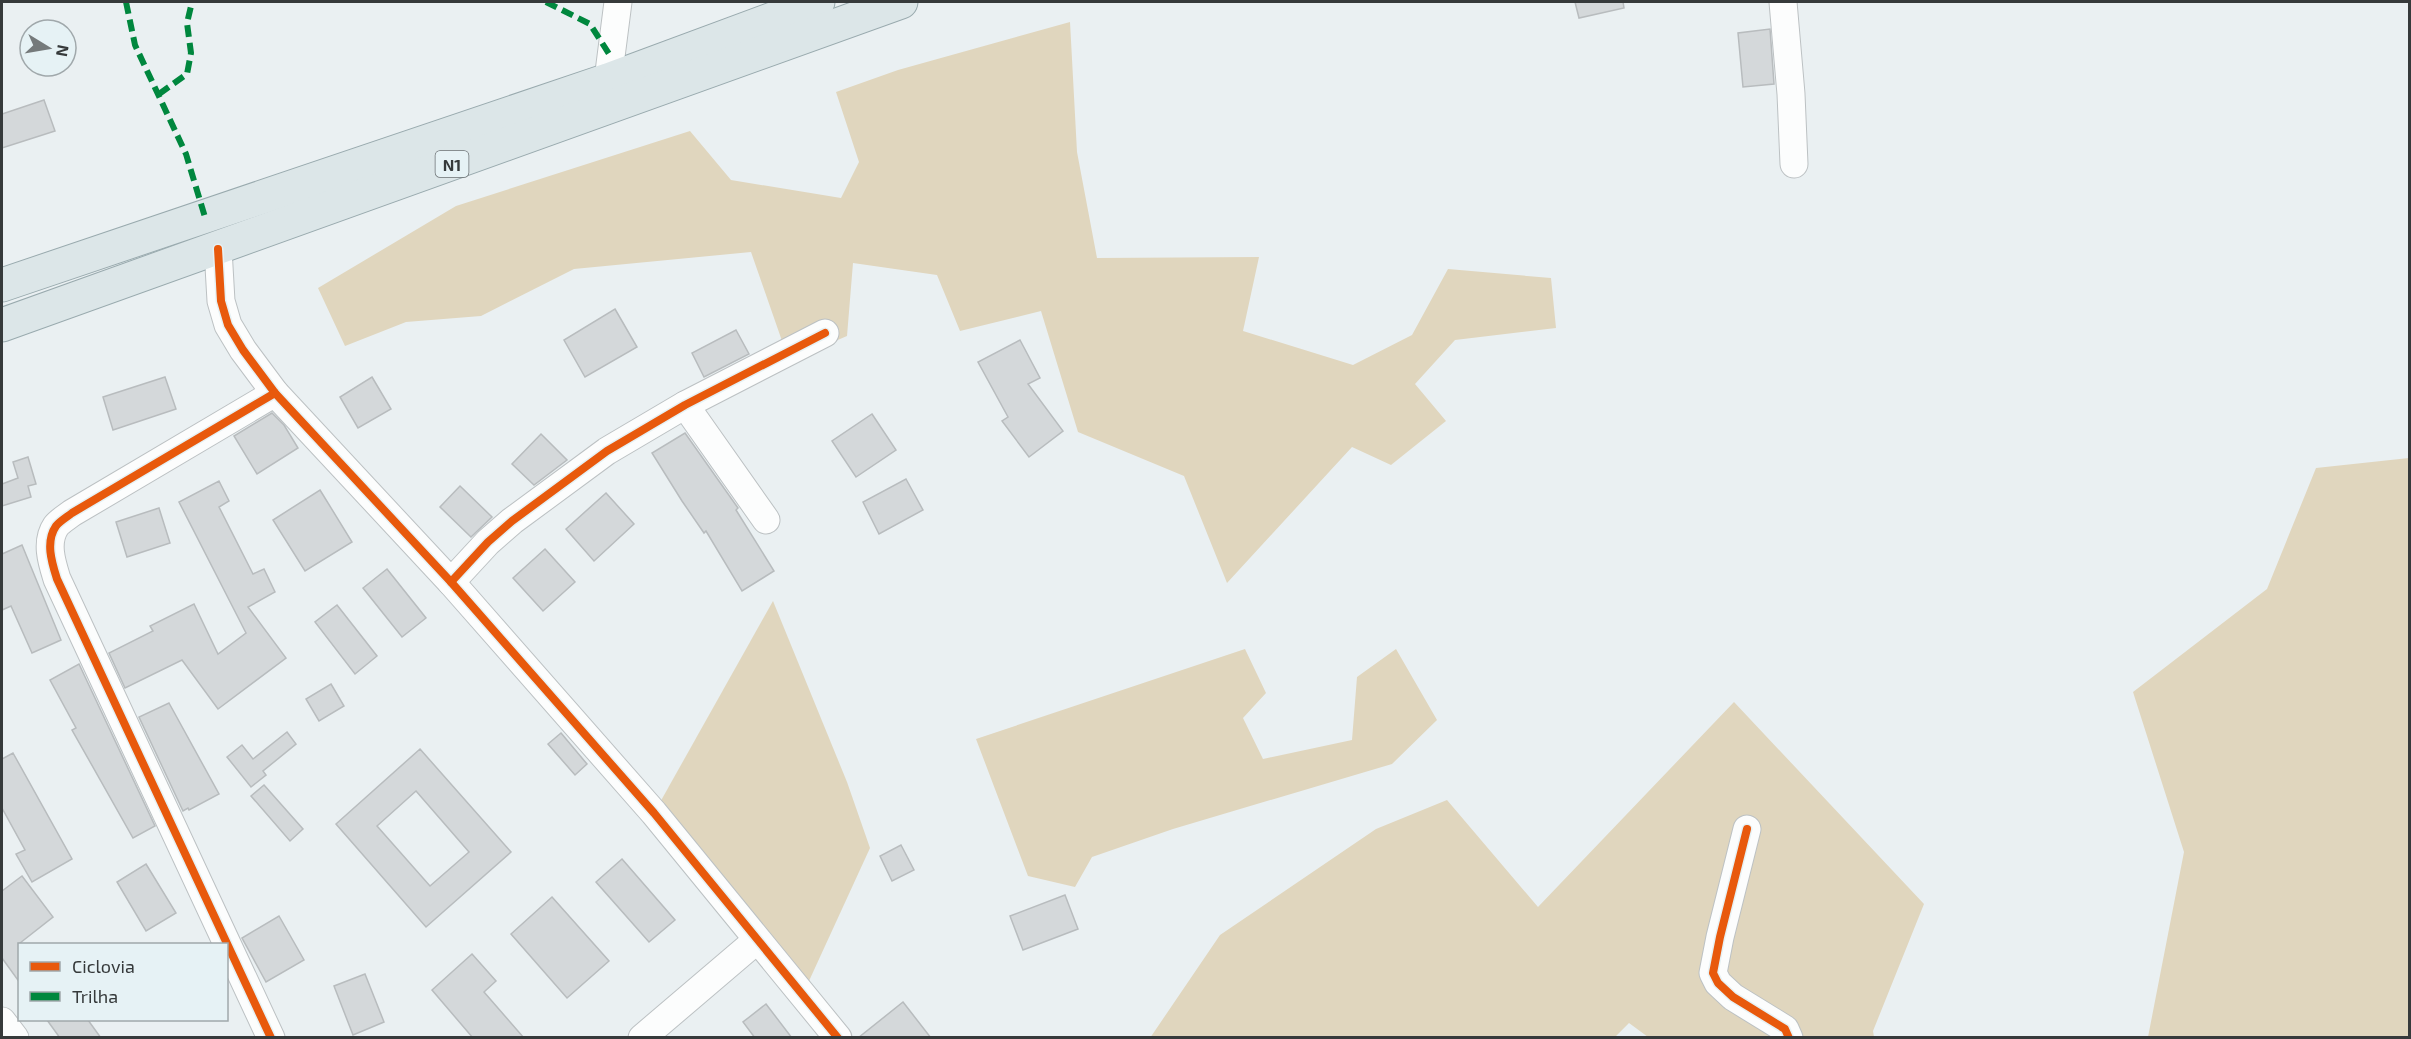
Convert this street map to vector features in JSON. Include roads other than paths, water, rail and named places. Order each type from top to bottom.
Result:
[{"type":"main road","name":"N1","points":[[2,285],[608,80],[818,2]]},
{"type":"main road","name":"N1","points":[[2,325],[901,2]]},
{"type":"street","points":[[608,80],[618,2]]},
{"type":"street","points":[[1783,2],[1794,164]]},
{"type":"street","points":[[218,249],[221,302],[228,325],[243,350],[275,393],[451,582],[654,813],[837,1038]]},
{"type":"street","points":[[451,582],[488,542],[542,497],[607,451],[685,405],[825,333]]},
{"type":"street","points":[[227,943],[62,590],[51,558],[51,540],[57,526],[72,513],[275,393]]},
{"type":"street","points":[[685,405],[766,520]]},
{"type":"street","points":[[1747,829],[1713,973],[1718,983],[1733,997],[1785,1029],[1789,1038]]},
{"type":"street","points":[[642,1038],[757,940]]},
{"type":"street","points":[[228,946],[271,1038]]},
{"type":"street","points":[[2,1021],[15,1038]]}]
